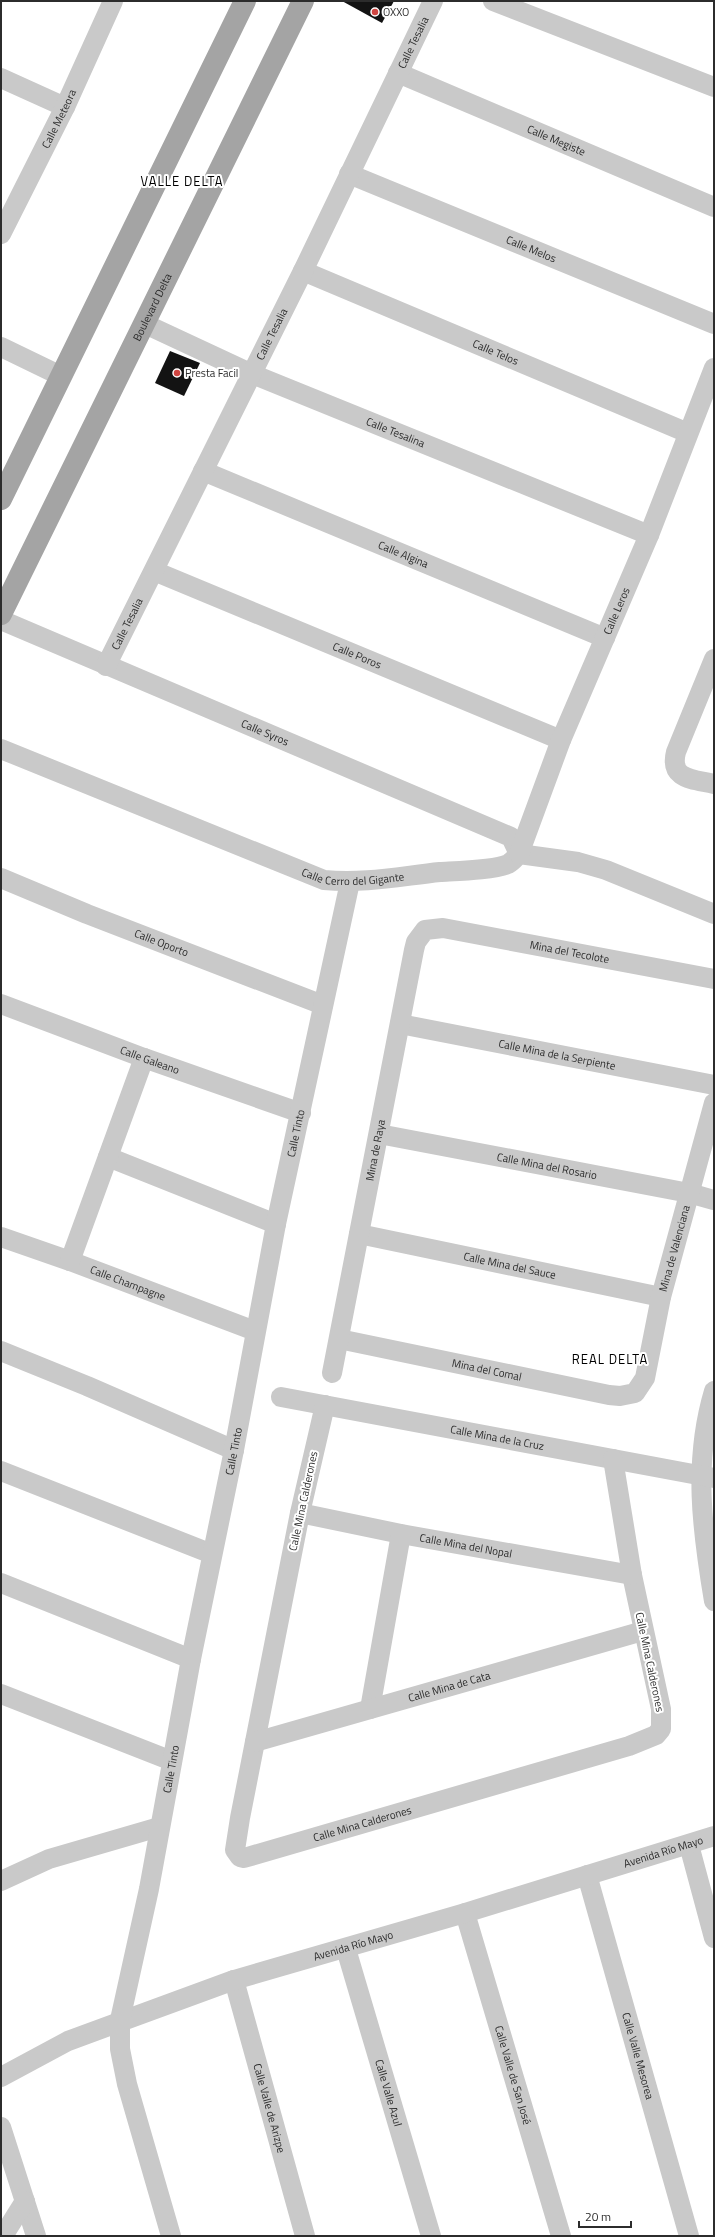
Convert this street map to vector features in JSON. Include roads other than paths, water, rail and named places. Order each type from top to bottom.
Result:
[{"type":"main road","points":[[1,499],[245,1]]},
{"type":"main road","name":"Boulevard Delta","points":[[1,614],[303,1]]},
{"type":"street","name":"Calle Meteora","points":[[1,234],[65,107],[114,1]]},
{"type":"street","name":"Calle Tesalia","points":[[106,666],[252,374],[434,1]]},
{"type":"street","points":[[493,1],[714,87]]},
{"type":"street","name":"Calle Megiste","points":[[398,73],[714,207]]},
{"type":"street","points":[[1,78],[65,107]]},
{"type":"street","name":"Calle Melos","points":[[349,174],[714,324]]},
{"type":"street","name":"Calle Telos","points":[[303,270],[688,433]]},
{"type":"street","name":"Calle Tesalina","points":[[145,324],[252,374],[649,536]]},
{"type":"street","points":[[1,347],[61,376]]},
{"type":"street","name":"Calle Leros","points":[[519,854],[561,740],[649,536],[714,368]]},
{"type":"street","name":"Calle Algina","points":[[203,471],[605,638]]},
{"type":"street","name":"Calle Poros","points":[[154,571],[561,740]]},
{"type":"street","name":"Calle Syros","points":[[1,620],[106,666],[511,837],[519,854]]},
{"type":"street","points":[[714,659],[676,752],[674,766],[675,770],[683,776],[714,784]]},
{"type":"street","name":"Calle Cerro del Gigante","points":[[1,749],[324,880],[350,882],[508,864],[519,854]]},
{"type":"street","points":[[519,854],[578,862],[606,870],[714,914]]},
{"type":"street","name":"Calle Oporto","points":[[1,878],[87,914],[323,1005]]},
{"type":"street","name":"Calle Tinto","points":[[170,2236],[127,2084],[120,2050],[120,2020],[150,1889],[191,1660],[234,1450],[276,1224],[350,882]]},
{"type":"street","name":"Mina del Tecolote","points":[[425,930],[444,928],[714,979]]},
{"type":"street","name":"Mina de Raya","points":[[332,1373],[415,946],[425,930]]},
{"type":"street","name":"Calle Galeano","points":[[1,1004],[144,1058],[301,1113]]},
{"type":"street","name":"Calle Mina de la Serpiente","points":[[400,1024],[714,1085]]},
{"type":"street","points":[[70,1261],[144,1058]]},
{"type":"street","name":"Mina de Valenciana","points":[[635,1393],[645,1378],[661,1297],[714,1103]]},
{"type":"street","name":"Calle Mina del Rosario","points":[[379,1134],[689,1193],[714,1200]]},
{"type":"street","points":[[108,1157],[276,1224]]},
{"type":"street","name":"Calle Mina del Sauce","points":[[359,1234],[661,1297]]},
{"type":"street","name":"Calle Champagne","points":[[1,1237],[70,1261],[255,1331]]},
{"type":"street","name":"Mina del Comal","points":[[339,1339],[609,1395],[620,1396],[635,1393]]},
{"type":"street","points":[[1,1351],[87,1386],[234,1450]]},
{"type":"street","name":"Calle Mina de la Cruz","points":[[281,1397],[707,1476]]},
{"type":"street","points":[[712,1401],[702,1446],[707,1476],[714,1601]]},
{"type":"street","name":"Calle Mina Calderones","points":[[325,1405],[300,1513],[235,1850],[240,1857],[244,1858],[622,1748],[656,1735],[662,1729],[662,1709],[643,1631],[632,1575],[613,1459]]},
{"type":"street","points":[[1,1472],[212,1554]]},
{"type":"street","name":"Calle Mina del Nopal","points":[[300,1513],[401,1534],[632,1575]]},
{"type":"street","points":[[370,1709],[401,1534]]},
{"type":"street","points":[[1,1583],[191,1660]]},
{"type":"street","name":"Calle Mina de Cata","points":[[255,1742],[643,1631]]},
{"type":"street","points":[[1,1694],[172,1761]]},
{"type":"street","points":[[1,1881],[50,1859],[160,1827]]},
{"type":"street","name":"Avenida Río Mayo","points":[[1,2077],[68,2041],[120,2020],[234,1980],[346,1949],[714,1836]]},
{"type":"street","points":[[689,1844],[714,1938]]},
{"type":"street","name":"Calle Valle Mesorea","points":[[587,1876],[689,2236]]},
{"type":"street","name":"Calle Valle de San José","points":[[466,1913],[561,2236]]},
{"type":"street","name":"Calle Valle Azul","points":[[346,1949],[431,2236]]},
{"type":"street","name":"Calle Valle de Arizpe","points":[[234,1980],[305,2236]]},
{"type":"street","points":[[1,2127],[36,2236]]},
{"type":"street","points":[[3,2236],[25,2201]]},
{"type":"place","name":"OXXO","points":[[375,12]]},
{"type":"place","name":"Presta Facil","points":[[177,373]]},
{"type":"district","name":"VALLE DELTA","points":[[182,181]]},
{"type":"district","name":"REAL DELTA","points":[[610,1359]]}]
